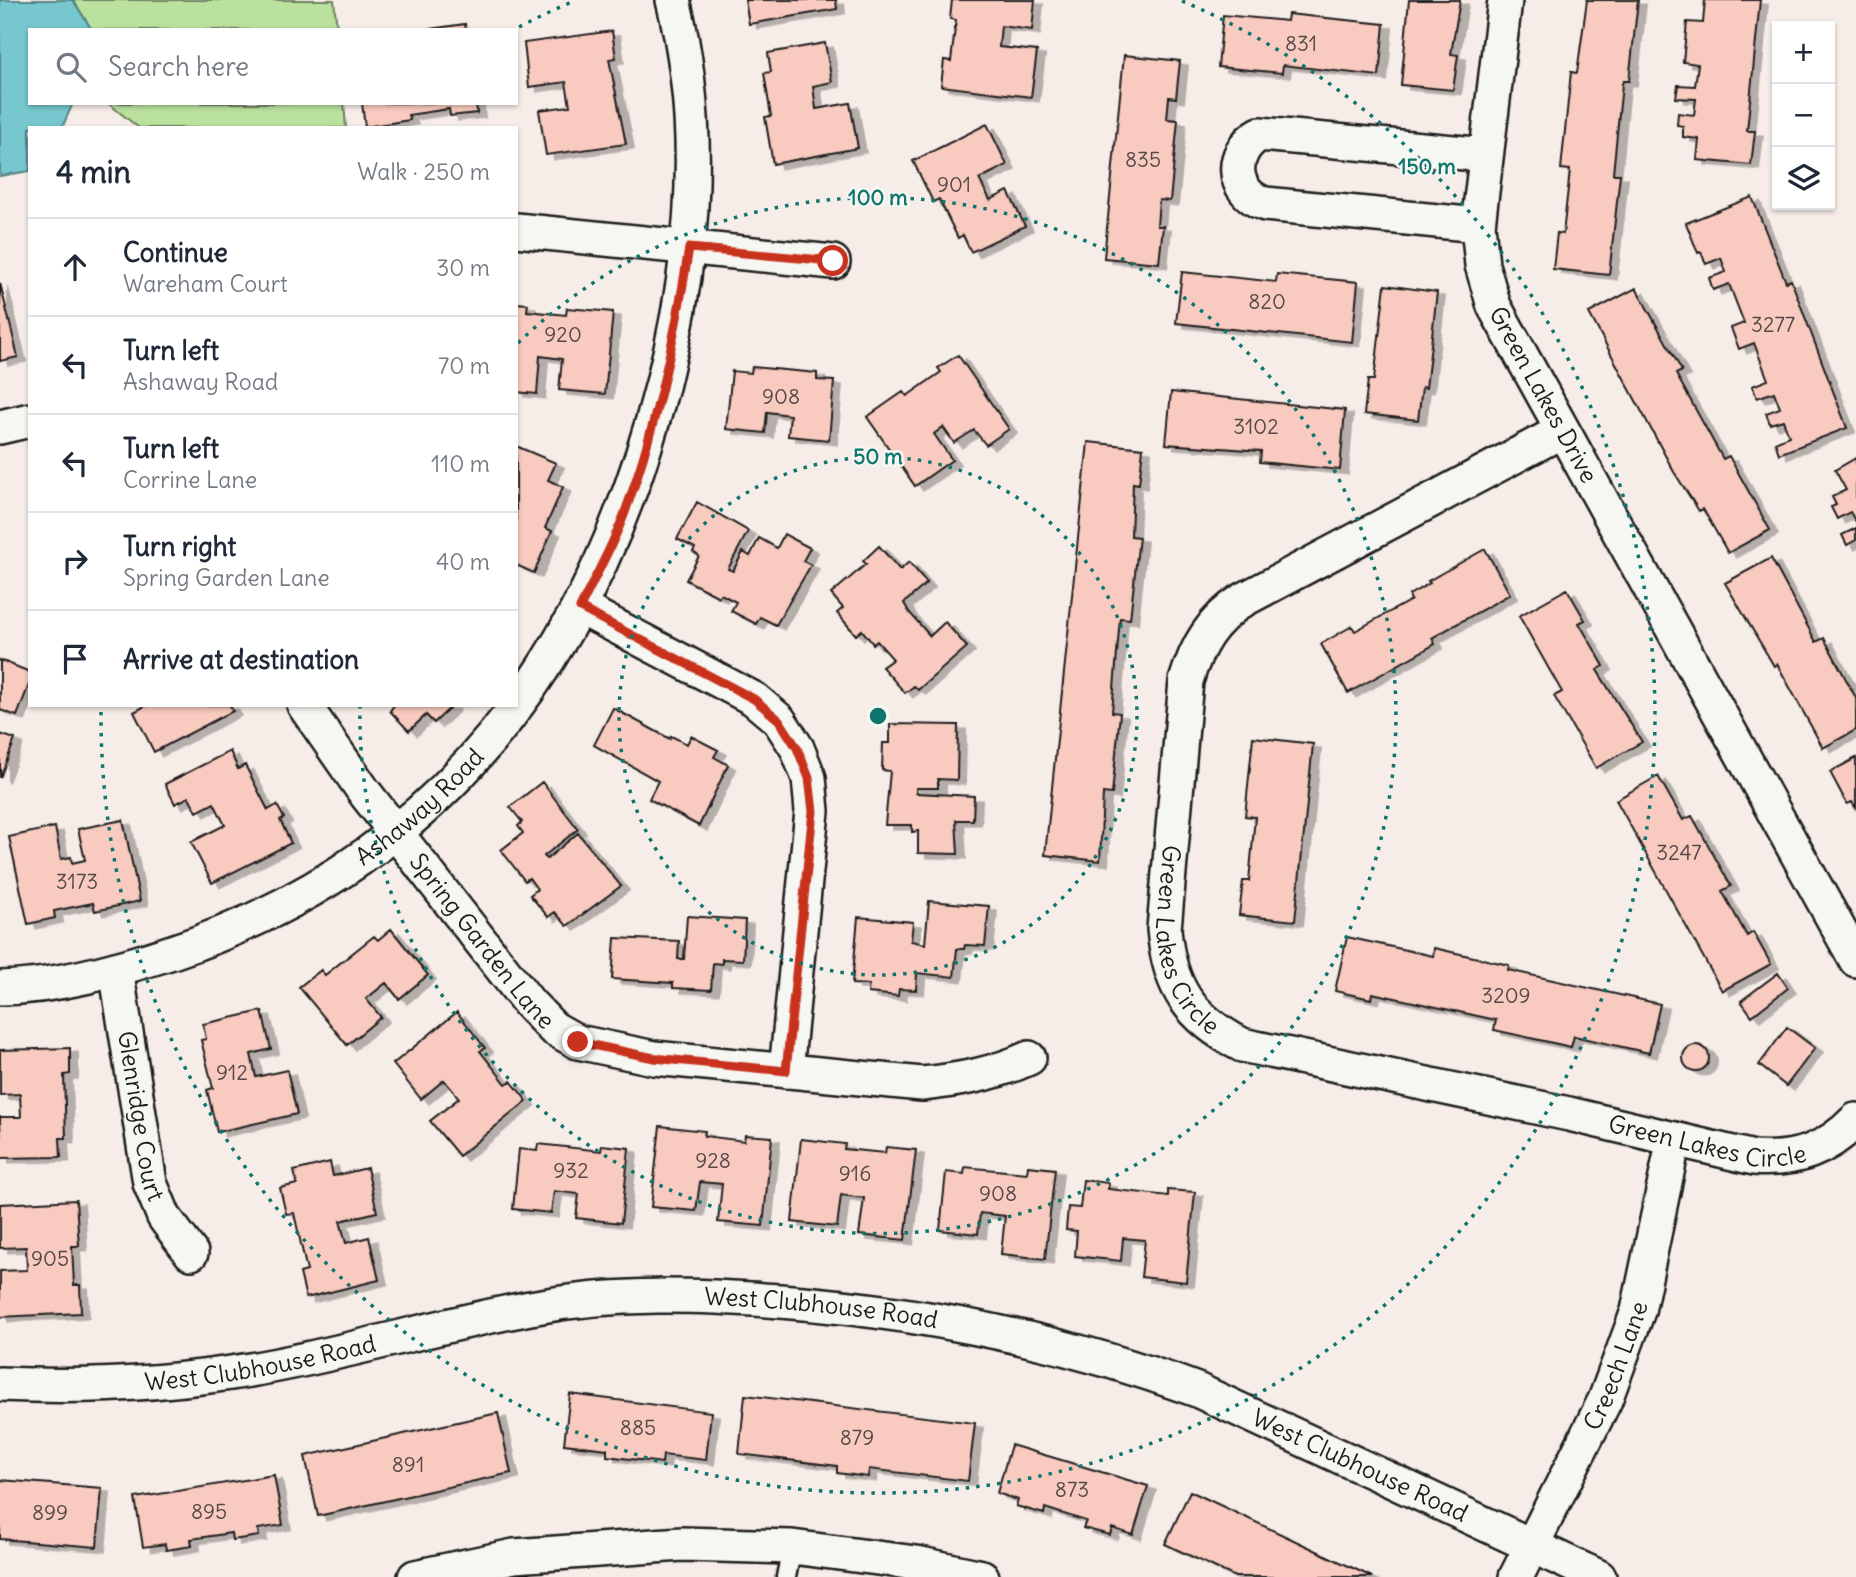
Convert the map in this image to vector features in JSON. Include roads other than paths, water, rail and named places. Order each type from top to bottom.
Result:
[{"type":"street","name":"Ashaway Road","points":[[518,704],[580,608],[623,517],[648,441],[677,327],[689,248],[694,166],[691,93],[673,0]]},
{"type":"street","name":"Green Lakes Drive","points":[[1505,0],[1478,225],[1482,265],[1494,306],[1856,960]]},
{"type":"street","points":[[1478,225],[1265,204],[1253,200],[1241,188],[1237,173],[1240,154],[1247,142],[1260,134],[1486,155]]},
{"type":"street","points":[[518,230],[833,261]]},
{"type":"street","points":[[0,427],[28,420]]},
{"type":"street","name":"Green Lakes Circle","points":[[1562,431],[1243,600],[1207,631],[1195,652],[1186,681],[1164,929],[1166,954],[1175,983],[1192,1010],[1215,1031],[1242,1045],[1754,1158],[1777,1160],[1806,1155],[1827,1145],[1856,1120]]},
{"type":"street","points":[[580,608],[754,699],[779,720],[797,748],[809,778],[813,811],[786,1071]]},
{"type":"street","name":"Spring Garden Lane","points":[[305,707],[396,833],[529,1003],[553,1028],[578,1042],[654,1058],[922,1084],[965,1080],[1006,1069],[1029,1058]]},
{"type":"street","name":"Ashaway Road","points":[[0,988],[22,988],[116,969],[215,938],[296,900],[396,833],[454,781],[516,707]]},
{"type":"street","name":"Glenridge Court","points":[[116,969],[150,1183],[164,1217],[191,1253]]},
{"type":"street","name":"Creech Lane","points":[[1516,1577],[1605,1400],[1637,1311],[1674,1139]]},
{"type":"street","name":"West Clubhouse Road","points":[[0,1384],[63,1387],[184,1379],[251,1370],[538,1307],[623,1297],[708,1296],[863,1308],[948,1320],[1053,1344],[1157,1375],[1197,1390],[1599,1577]]},
{"type":"street","points":[[435,1575],[514,1556],[589,1548],[682,1544],[789,1562],[982,1577]]},
{"type":"water","points":[[0,0],[73,0],[91,28],[28,28],[28,105],[72,105],[63,126],[28,126],[28,171],[0,176]]}]
